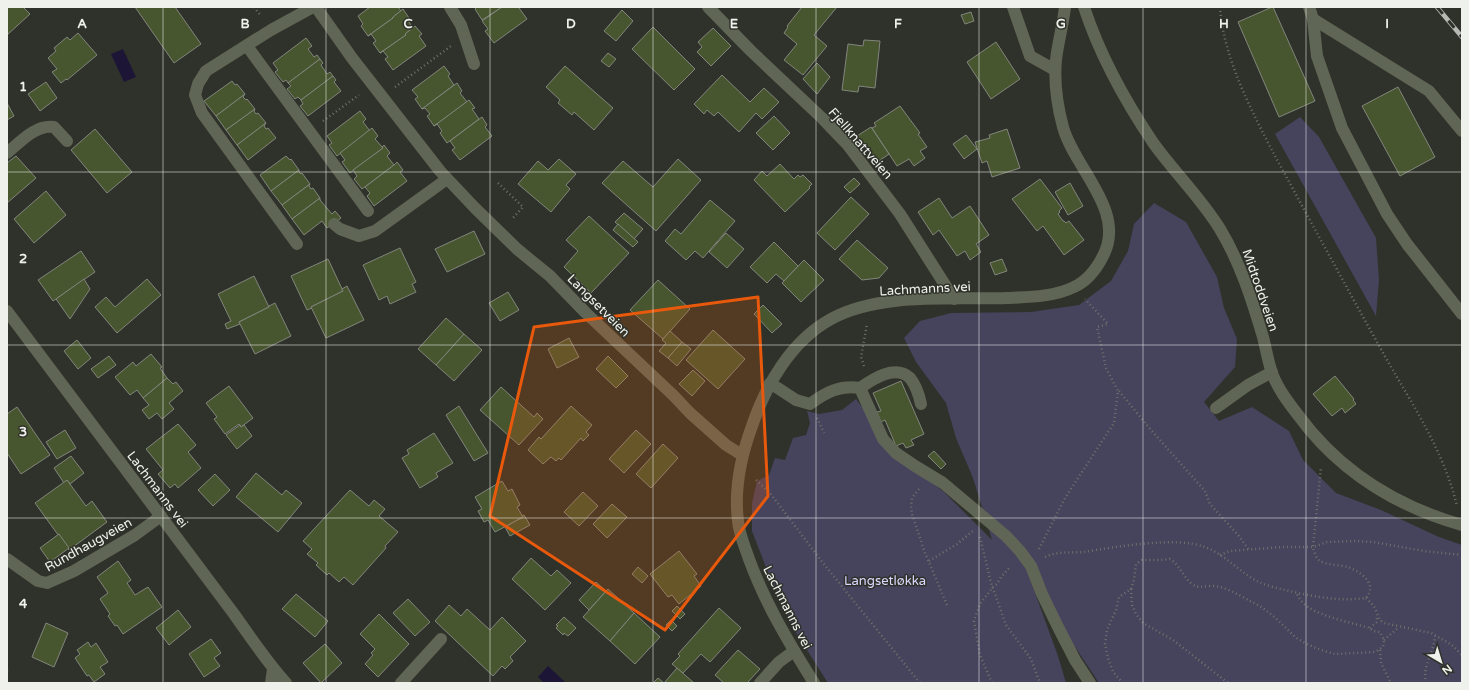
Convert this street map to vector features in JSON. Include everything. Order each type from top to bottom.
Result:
[{"type":"street","points":[[297,244],[202,113],[195,96],[198,84],[206,71],[271,30],[315,7]]},
{"type":"street","name":"Langsetveien","points":[[315,7],[352,58],[443,175],[517,249],[550,276],[586,314],[674,396],[690,413],[726,445],[742,455]]},
{"type":"street","points":[[450,7],[461,26],[474,64]]},
{"type":"street","name":"Fjellknattveien","points":[[708,7],[847,144],[900,214],[954,299]]},
{"type":"street","points":[[1013,7],[1030,56],[1055,70]]},
{"type":"street","name":"Lachmanns vei","points":[[814,683],[794,651],[764,597],[738,525],[736,504],[742,455],[760,404],[777,371],[803,340],[814,330],[829,320],[846,312],[872,304],[920,299],[1026,298],[1050,294],[1074,287],[1085,280],[1094,271],[1104,255],[1108,245],[1110,227],[1102,203],[1067,142],[1063,126],[1056,91],[1055,70],[1065,7]]},
{"type":"street","name":"Midtoddveien","points":[[1084,7],[1093,34],[1128,103],[1155,144],[1215,221],[1231,247],[1249,293],[1272,372],[1278,386],[1287,400],[1306,426],[1349,469],[1393,498],[1424,513],[1462,525]]},
{"type":"street","points":[[1309,7],[1313,19],[1317,56],[1342,128],[1391,220],[1407,244],[1462,314]]},
{"type":"street","points":[[1313,19],[1429,91],[1462,131]]},
{"type":"street","points":[[246,46],[368,211]]},
{"type":"street","points":[[7,153],[39,128],[47,126],[54,126],[68,141]]},
{"type":"street","points":[[334,224],[340,229],[359,236],[375,231],[443,175]]},
{"type":"street","name":"Lachmanns vei","points":[[7,310],[234,614],[273,669],[286,683]]},
{"type":"street","points":[[1216,408],[1248,385],[1272,372]]},
{"type":"street","points":[[770,383],[796,400],[810,404],[823,394],[836,388],[851,386],[860,388],[882,374],[903,374],[910,378],[916,388],[921,404]]},
{"type":"street","points":[[860,388],[883,439],[896,453],[943,483],[988,520],[1006,536],[1031,566],[1042,594],[1058,627],[1075,660],[1090,683]]},
{"type":"street","name":"Rundhaugveien","points":[[7,559],[38,581],[46,583],[74,571],[88,563],[135,535],[161,516]]},
{"type":"street","points":[[401,683],[441,639]]},
{"type":"street","points":[[760,683],[779,662],[794,651]]},
{"type":"street","points":[[271,683],[273,669]]},
{"type":"path","points":[[1220,7],[1221,23],[1226,45],[1252,113],[1387,360],[1426,428],[1438,452],[1453,490],[1462,525]]},
{"type":"path","points":[[382,97],[465,36]]},
{"type":"path","points":[[309,131],[373,85]]},
{"type":"path","points":[[498,184],[523,207],[509,222]]},
{"type":"path","points":[[1074,287],[1108,324],[1097,328],[1106,368],[1118,391],[1205,491],[1210,504],[1238,535],[1249,550]]},
{"type":"path","points":[[860,388],[864,371],[862,350],[872,304]]},
{"type":"path","points":[[1031,566],[1065,498],[1114,423],[1118,391]]},
{"type":"path","points":[[1031,566],[1041,558],[1050,554],[1061,552],[1083,552],[1097,549],[1185,542],[1205,547],[1261,583],[1296,592],[1333,598],[1354,600],[1366,598],[1370,593],[1370,585],[1366,578],[1349,568],[1320,561],[1312,548],[1320,470],[1328,449]]},
{"type":"path","points":[[742,455],[753,477],[770,493],[920,683]]},
{"type":"path","points":[[943,483],[928,485],[920,488],[912,498],[911,506],[915,525],[947,605]]},
{"type":"path","points":[[929,561],[957,544],[988,520]]},
{"type":"path","points":[[977,528],[987,572],[1006,625],[1031,658],[1040,683]]},
{"type":"path","points":[[1220,556],[1230,551],[1284,547],[1312,548],[1327,542],[1373,542],[1424,551],[1462,555]]},
{"type":"path","points":[[992,683],[980,655],[974,621],[980,604],[1001,577],[1022,555]]},
{"type":"path","points":[[1123,683],[1113,672],[1108,658],[1105,644],[1107,630],[1116,610],[1119,597],[1130,588],[1134,580],[1136,564],[1138,561],[1142,560],[1170,559],[1176,563],[1192,584],[1198,587],[1210,586],[1219,588],[1252,601],[1276,618],[1291,634],[1307,644],[1335,654],[1368,653],[1380,650]]},
{"type":"path","points":[[1130,588],[1132,605],[1136,614],[1143,622],[1173,640],[1228,683]]},
{"type":"path","points":[[1296,592],[1302,602],[1309,608],[1334,618],[1380,632],[1384,640],[1383,647],[1380,650],[1381,663],[1391,683]]},
{"type":"path","points":[[1366,598],[1374,606],[1377,616],[1377,622],[1370,628]]},
{"type":"path","points":[[1377,616],[1384,623],[1431,633],[1452,645],[1462,655]]},
{"type":"path","points":[[1384,640],[1399,627]]},
{"type":"path","points":[[1426,683],[1425,668],[1429,654],[1435,645],[1435,636]]},
{"type":"highlighted area","points":[[758,297],[768,496],[665,630],[490,516],[534,327]]},
{"type":"green space","points":[[1300,117],[1319,137],[1376,238],[1379,280],[1376,316],[1275,134]]},
{"type":"green space","name":"Langsetløkka","points":[[1154,203],[1186,222],[1217,277],[1224,308],[1237,339],[1235,367],[1204,402],[1219,421],[1252,407],[1289,431],[1303,460],[1336,493],[1381,510],[1439,537],[1462,545],[1462,683],[1099,683],[1030,579],[1058,656],[1066,683],[828,683],[793,628],[771,580],[752,531],[752,503],[757,481],[769,475],[775,458],[785,460],[793,438],[806,435],[810,423],[807,411],[819,414],[842,410],[856,399],[905,462],[944,492],[992,540],[973,478],[956,438],[946,403],[916,362],[904,338],[920,321],[951,313],[1031,312],[1079,305],[1111,281],[1128,251],[1134,224]]},
{"type":"shaded area","points":[[123,49],[136,77],[124,82],[111,54]]},
{"type":"shaded area","points":[[548,666],[566,683],[544,683],[538,677]]},
{"type":"building","points":[[7,7],[23,7],[30,14],[7,35]]},
{"type":"building","points":[[135,7],[175,7],[201,44],[174,63]]},
{"type":"building","points":[[370,7],[398,7],[401,11],[368,36],[361,26],[363,24],[358,16]]},
{"type":"building","points":[[477,7],[502,7],[482,20],[475,9]]},
{"type":"building","points":[[502,7],[520,7],[519,8],[527,19],[494,43],[485,31],[488,29],[482,21]]},
{"type":"building","points":[[802,7],[837,7],[814,35],[827,46],[803,75],[784,60],[797,44],[784,33],[788,27],[787,26]]},
{"type":"building","points":[[1272,7],[1315,101],[1279,117],[1238,22]]},
{"type":"building","points":[[403,9],[413,28],[405,34],[406,35],[380,53],[373,43],[376,41],[371,34],[368,36]]},
{"type":"building","points":[[622,10],[633,21],[616,41],[604,31]]},
{"type":"building","points":[[971,12],[974,21],[965,24],[961,15]]},
{"type":"building","points":[[415,26],[422,34],[419,36],[426,46],[393,70],[385,59],[388,57],[383,51],[380,53],[406,35],[405,34]]},
{"type":"building","points":[[653,27],[695,69],[674,90],[632,49]]},
{"type":"building","points":[[713,28],[731,46],[711,66],[697,52],[702,47],[698,42]]},
{"type":"building","points":[[78,33],[97,55],[67,80],[66,79],[61,83],[52,72],[57,69],[48,58],[56,51],[54,48],[67,37],[70,40]]},
{"type":"building","points":[[306,38],[312,46],[308,49],[314,57],[317,55],[320,59],[288,83],[286,80],[283,82],[275,72],[278,70],[273,63]]},
{"type":"building","points":[[864,40],[880,41],[875,88],[859,86],[858,92],[842,90],[848,44],[863,46]]},
{"type":"building","points":[[996,42],[1020,79],[991,99],[967,62]]},
{"type":"building","points":[[608,53],[616,59],[609,67],[601,61]]},
{"type":"building","points":[[320,59],[323,63],[321,65],[327,74],[330,72],[333,76],[301,100],[298,97],[295,99],[287,89],[291,86],[288,83]]},
{"type":"building","points":[[817,63],[830,77],[817,94],[803,79]]},
{"type":"building","points":[[444,66],[450,74],[448,76],[454,85],[422,109],[415,99],[418,97],[412,90]]},
{"type":"building","points":[[565,66],[613,108],[594,130],[574,112],[572,115],[558,103],[560,100],[546,87]]},
{"type":"building","points":[[722,75],[750,102],[764,88],[779,102],[762,119],[756,113],[739,132],[718,112],[714,116],[707,110],[704,114],[694,104]]},
{"type":"building","points":[[333,76],[336,80],[334,82],[341,91],[308,116],[300,106],[303,104],[301,100]]},
{"type":"building","points":[[232,81],[235,85],[237,84],[245,94],[216,116],[204,101]]},
{"type":"building","points":[[46,82],[57,98],[40,111],[28,94]]},
{"type":"building","points":[[457,83],[462,91],[460,93],[467,102],[434,126],[427,116],[430,114],[425,108],[422,109]]},
{"type":"building","points":[[1398,87],[1435,157],[1400,176],[1362,106]]},
{"type":"building","points":[[245,94],[243,97],[246,100],[247,99],[255,109],[226,130],[216,116]]},
{"type":"building","points":[[469,100],[475,108],[472,109],[479,119],[447,143],[440,133],[442,131],[437,124],[434,126]]},
{"type":"building","points":[[7,103],[14,116],[7,120]]},
{"type":"building","points":[[900,106],[920,133],[918,134],[927,147],[920,151],[925,158],[914,166],[909,159],[897,166],[872,128],[876,126],[874,123]]},
{"type":"building","points":[[255,109],[254,111],[256,114],[258,113],[266,123],[237,145],[226,130]]},
{"type":"building","points":[[360,111],[366,119],[363,122],[370,131],[337,156],[329,145],[332,143],[327,136]]},
{"type":"building","points":[[774,116],[790,133],[773,150],[756,133]]},
{"type":"building","points":[[482,117],[487,125],[485,127],[492,136],[460,160],[452,150],[455,148],[450,141]]},
{"type":"building","points":[[266,123],[264,126],[266,129],[268,128],[276,138],[248,160],[237,145]]},
{"type":"building","points":[[871,127],[889,154],[876,163],[857,136]]},
{"type":"building","points":[[372,128],[378,136],[375,139],[383,148],[350,173],[342,162],[345,160],[340,153]]},
{"type":"building","points":[[95,129],[132,172],[107,193],[71,150]]},
{"type":"building","points":[[1007,129],[1020,168],[992,177],[987,161],[982,163],[975,142],[990,138],[989,135]]},
{"type":"building","points":[[966,135],[977,149],[964,159],[953,144]]},
{"type":"building","points":[[384,145],[390,153],[387,156],[394,165],[362,189],[354,179],[357,176],[353,170],[383,148],[382,147]]},
{"type":"building","points":[[16,156],[36,178],[7,203],[7,163]]},
{"type":"building","points":[[286,156],[290,160],[291,159],[299,170],[271,191],[260,175]]},
{"type":"building","points":[[559,159],[576,174],[566,185],[570,189],[551,212],[518,184],[538,161],[548,170]]},
{"type":"building","points":[[678,159],[701,180],[656,231],[602,183],[623,161],[653,187]]},
{"type":"building","points":[[397,162],[403,170],[400,172],[407,181],[374,206],[367,196],[370,193],[365,187]]},
{"type":"building","points":[[780,164],[794,179],[798,175],[800,177],[803,175],[812,184],[809,187],[810,188],[785,212],[754,180],[762,171],[767,176]]},
{"type":"building","points":[[299,170],[299,172],[301,174],[302,173],[310,184],[282,205],[271,191]]},
{"type":"building","points":[[854,178],[860,184],[850,193],[844,187]]},
{"type":"building","points":[[1040,179],[1062,208],[1058,214],[1063,221],[1066,223],[1069,221],[1084,240],[1064,255],[1043,226],[1037,231],[1012,199]]},
{"type":"building","points":[[1070,183],[1083,206],[1068,215],[1055,192]]},
{"type":"building","points":[[310,184],[309,186],[311,189],[313,188],[320,198],[292,219],[282,205]]},
{"type":"building","points":[[46,191],[66,215],[34,243],[14,219]]},
{"type":"building","points":[[851,197],[869,214],[835,250],[817,233]]},
{"type":"building","points":[[320,198],[332,214],[335,211],[341,218],[327,228],[322,221],[304,235],[292,219]]},
{"type":"building","points":[[939,198],[952,218],[970,206],[989,235],[976,244],[981,252],[970,260],[965,251],[957,256],[939,230],[933,235],[918,212]]},
{"type":"building","points":[[710,200],[735,221],[703,258],[695,251],[686,260],[665,241],[675,229],[681,234]]},
{"type":"building","points":[[624,213],[643,229],[634,239],[615,222]]},
{"type":"building","points":[[589,216],[629,253],[591,293],[564,267],[578,251],[566,240]]},
{"type":"building","points":[[618,224],[638,242],[633,247],[613,230]]},
{"type":"building","points":[[474,231],[485,254],[447,272],[435,249]]},
{"type":"building","points":[[726,233],[744,249],[727,268],[709,252]]},
{"type":"building","points":[[857,240],[888,268],[879,278],[862,280],[839,259]]},
{"type":"building","points":[[774,242],[798,266],[784,281],[776,274],[767,283],[750,267]]},
{"type":"building","points":[[400,248],[416,282],[412,284],[416,292],[390,304],[387,296],[379,300],[363,265]]},
{"type":"building","points":[[81,251],[95,272],[53,301],[38,280]]},
{"type":"building","points":[[328,259],[343,291],[307,310],[291,276]]},
{"type":"building","points":[[1002,259],[1007,271],[995,275],[990,263]]},
{"type":"building","points":[[804,260],[824,280],[801,302],[782,283]]},
{"type":"building","points":[[254,276],[269,307],[239,322],[240,324],[227,329],[225,324],[231,321],[218,294]]},
{"type":"building","points":[[84,279],[90,289],[70,319],[56,299]]},
{"type":"building","points":[[147,279],[161,295],[117,333],[95,307],[106,297],[115,307]]},
{"type":"building","points":[[658,280],[690,309],[663,339],[630,310]]},
{"type":"building","points":[[347,286],[364,320],[326,338],[311,307],[343,291],[342,289]]},
{"type":"building","points":[[508,292],[519,310],[500,321],[489,303]]},
{"type":"building","points":[[275,303],[291,336],[255,354],[239,322]]},
{"type":"building","points":[[763,305],[782,324],[772,333],[754,314]]},
{"type":"building","points":[[446,318],[464,334],[436,365],[418,349]]},
{"type":"building","points":[[713,330],[745,359],[718,389],[686,360]]},
{"type":"building","points":[[670,331],[682,342],[668,358],[659,351],[666,343],[662,340]]},
{"type":"building","points":[[464,334],[482,350],[454,381],[436,365]]},
{"type":"building","points":[[569,338],[579,357],[557,368],[548,349]]},
{"type":"building","points":[[77,340],[91,358],[78,369],[64,351]]},
{"type":"building","points":[[682,342],[691,349],[677,366],[668,358]]},
{"type":"building","points":[[151,354],[162,367],[160,368],[167,378],[143,398],[137,390],[130,395],[115,377],[133,362],[136,366]]},
{"type":"building","points":[[109,356],[116,365],[98,378],[91,369]]},
{"type":"building","points":[[608,356],[628,376],[616,388],[596,369]]},
{"type":"building","points":[[693,370],[705,381],[692,396],[679,384]]},
{"type":"building","points":[[1335,376],[1354,399],[1353,400],[1356,404],[1345,413],[1342,408],[1332,416],[1313,394]]},
{"type":"building","points":[[167,378],[173,384],[176,382],[183,391],[169,403],[174,409],[162,419],[157,413],[149,419],[142,410],[149,405],[143,398]]},
{"type":"building","points":[[901,381],[924,434],[911,440],[914,445],[906,448],[903,443],[896,446],[885,420],[881,422],[877,412],[881,411],[873,393]]},
{"type":"building","points":[[229,386],[253,418],[241,427],[239,424],[225,434],[214,419],[217,417],[206,403]]},
{"type":"building","points":[[501,387],[534,417],[537,413],[543,419],[519,445],[480,410]]},
{"type":"building","points":[[459,406],[488,453],[474,461],[446,415]]},
{"type":"building","points":[[571,406],[592,425],[586,432],[589,435],[583,441],[581,438],[561,460],[559,458],[556,461],[551,457],[543,464],[528,450],[539,437],[541,439]]},
{"type":"building","points":[[17,407],[50,455],[21,474],[7,453],[7,414]]},
{"type":"building","points":[[178,424],[196,445],[188,452],[201,468],[178,488],[175,484],[170,488],[158,474],[163,470],[146,449]]},
{"type":"building","points":[[240,425],[241,427],[244,425],[252,436],[237,449],[226,435]]},
{"type":"building","points":[[65,430],[76,448],[57,459],[46,442]]},
{"type":"building","points":[[636,430],[651,444],[624,473],[609,459]]},
{"type":"building","points":[[434,433],[453,463],[436,473],[438,477],[420,488],[402,458],[409,454],[407,450]]},
{"type":"building","points":[[663,444],[678,458],[651,488],[636,474]]},
{"type":"building","points":[[934,451],[946,464],[941,469],[928,456]]},
{"type":"building","points":[[71,456],[84,473],[70,484],[67,480],[64,483],[54,468]]},
{"type":"building","points":[[256,473],[282,495],[286,490],[302,503],[278,532],[236,497]]},
{"type":"building","points":[[215,474],[230,490],[213,506],[198,490]]},
{"type":"building","points":[[67,480],[86,506],[92,501],[107,522],[69,550],[35,503]]},
{"type":"building","points":[[502,481],[508,491],[512,489],[520,505],[517,507],[523,517],[495,532],[488,520],[484,522],[478,511],[482,509],[475,497]]},
{"type":"building","points":[[350,490],[369,506],[374,500],[385,509],[379,516],[398,532],[385,546],[386,548],[353,585],[344,577],[339,582],[329,573],[327,575],[316,565],[318,563],[307,554],[312,549],[303,541]]},
{"type":"building","points":[[583,492],[598,506],[579,526],[564,512]]},
{"type":"building","points":[[612,504],[627,517],[607,538],[593,524]]},
{"type":"building","points":[[524,515],[530,525],[510,536],[505,527]]},
{"type":"building","points":[[59,534],[69,548],[50,562],[40,548]]},
{"type":"building","points":[[679,551],[697,574],[694,576],[701,586],[679,604],[672,595],[668,597],[650,574]]},
{"type":"building","points":[[531,558],[551,576],[557,570],[571,583],[545,610],[512,579]]},
{"type":"building","points":[[118,561],[131,580],[127,583],[135,595],[148,587],[162,607],[123,634],[108,616],[110,614],[100,599],[108,593],[97,577]]},
{"type":"building","points":[[638,567],[648,576],[642,583],[632,574]]},
{"type":"building","points":[[596,582],[606,591],[589,610],[579,600]]},
{"type":"building","points":[[608,589],[634,613],[610,641],[583,617]]},
{"type":"building","points":[[296,594],[328,621],[315,637],[282,609]]},
{"type":"building","points":[[408,599],[430,622],[415,636],[393,613]]},
{"type":"building","points":[[449,605],[461,616],[467,609],[490,630],[502,617],[526,641],[510,657],[513,661],[505,669],[502,666],[493,676],[435,621]]},
{"type":"building","points":[[677,606],[685,614],[680,619],[672,611]]},
{"type":"building","points":[[719,608],[741,628],[710,662],[701,654],[683,673],[672,664],[680,656],[678,654]]},
{"type":"building","points":[[178,610],[191,627],[169,645],[156,628]]},
{"type":"building","points":[[634,613],[660,637],[635,664],[610,641]]},
{"type":"building","points":[[379,614],[409,644],[378,677],[365,664],[373,655],[371,653],[375,649],[360,634]]},
{"type":"building","points":[[564,617],[576,628],[568,636],[564,633],[563,635],[556,628],[558,626],[556,625]]},
{"type":"building","points":[[671,620],[677,626],[672,631],[666,625]]},
{"type":"building","points":[[46,623],[68,633],[54,667],[32,657]]},
{"type":"building","points":[[211,639],[221,653],[214,658],[220,666],[204,677],[189,654]]},
{"type":"building","points":[[88,642],[91,647],[96,643],[108,662],[100,667],[105,674],[94,682],[89,675],[87,676],[75,658],[80,654],[77,650]]},
{"type":"building","points":[[325,644],[342,663],[321,683],[303,663]]},
{"type":"building","points":[[738,650],[760,669],[747,683],[724,683],[715,675]]},
{"type":"building","points":[[677,668],[694,683],[664,683]]},
{"type":"building","points":[[658,678],[664,683],[653,683]]},
{"type":"railway","points":[[1437,7],[1462,37]]}]
